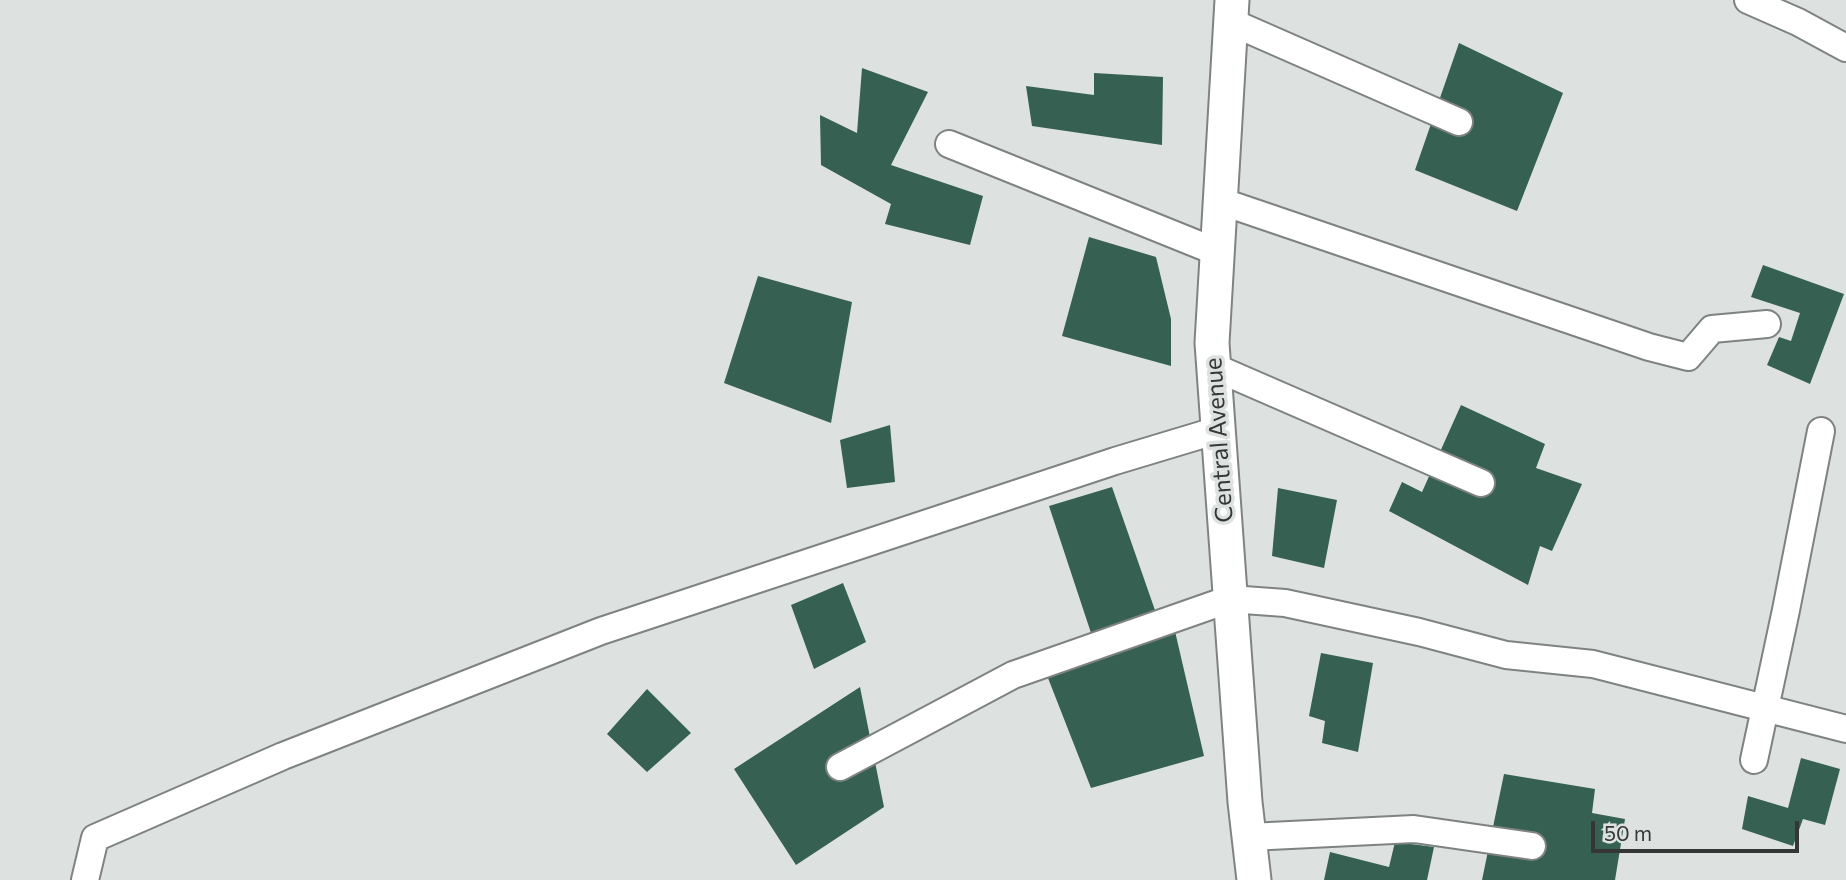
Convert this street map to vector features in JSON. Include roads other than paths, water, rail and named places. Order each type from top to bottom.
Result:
[{"type":"street","points":[[1748,0],[1798,22],[1846,48]]},
{"type":"street","points":[[1231,11],[1459,121]]},
{"type":"street","name":"Central Avenue","points":[[1231,11],[1212,343],[1254,880]]},
{"type":"street","points":[[949,144],[1217,252]]},
{"type":"street","points":[[1220,201],[1648,347],[1688,357],[1712,329],[1767,324]]},
{"type":"street","points":[[1214,368],[1481,483]]},
{"type":"street","points":[[85,880],[95,838],[296,751],[601,631],[1115,461],[1218,430]]},
{"type":"street","points":[[1754,760],[1821,431]]},
{"type":"street","points":[[840,767],[1013,675],[1230,599],[1285,603],[1408,629],[1506,655],[1593,664],[1846,729]]},
{"type":"street","points":[[1249,837],[1414,829],[1532,846]]}]
